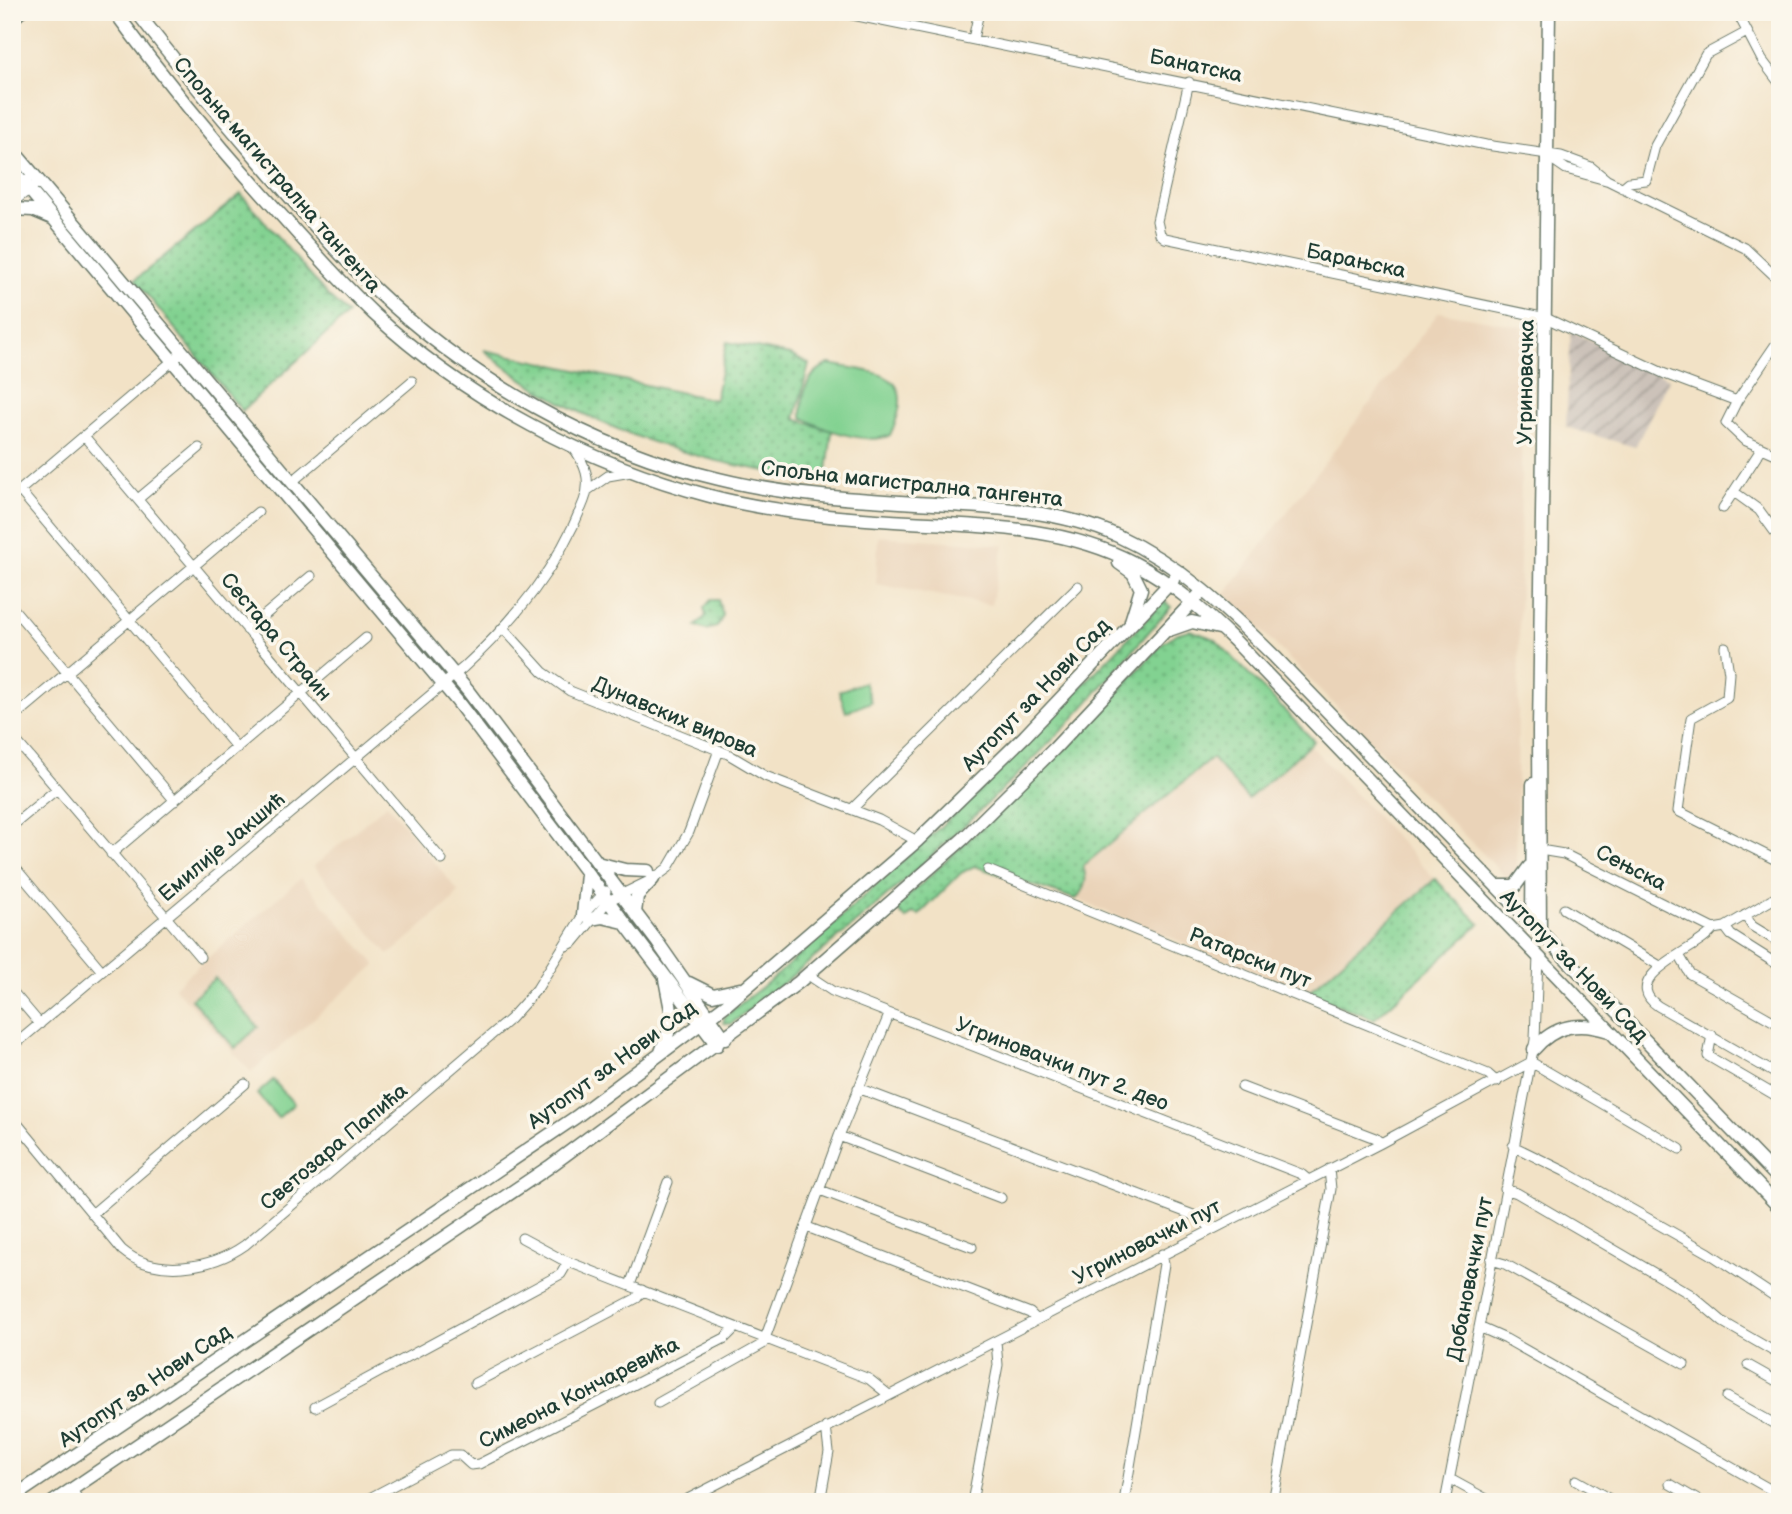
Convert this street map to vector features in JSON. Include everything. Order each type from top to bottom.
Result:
[{"type":"main road","points":[[12,19],[20,12]]},
{"type":"main road","name":"Спољна магистрална тангента","points":[[115,12],[157,70],[244,174],[343,283],[405,340],[479,393],[572,445],[633,471],[710,496],[813,515],[1021,530],[1126,559],[1170,584]]},
{"type":"main road","name":"Спољна магистрална тангента","points":[[137,12],[259,161],[357,271],[418,327],[486,377],[563,421],[605,441],[689,471],[766,490],[816,497],[971,506],[1051,515],[1117,536],[1181,571]]},
{"type":"main road","name":"Угриновачка","points":[[1536,928],[1536,849],[1532,789],[1539,752],[1549,12]]},
{"type":"main road","points":[[12,149],[56,220],[293,481],[455,675],[681,976],[705,1021]]},
{"type":"main road","points":[[244,174],[259,161]]},
{"type":"main road","points":[[12,169],[32,182],[178,357],[443,684],[624,922],[721,1042]]},
{"type":"main road","points":[[12,209],[33,210],[56,220]]},
{"type":"main road","points":[[1096,549],[1128,569],[1139,584],[1140,601],[1126,631]]},
{"type":"main road","name":"Аутопут за Нови Сад","points":[[12,1498],[520,1156],[705,1021],[917,841],[990,771],[1181,571],[1204,589],[1284,667],[1780,1180]]},
{"type":"main road","name":"Аутопут за Нови Сад","points":[[1170,584],[1194,601],[1222,629],[1780,1208]]},
{"type":"main road","points":[[53,1502],[507,1196],[721,1042],[808,975],[963,839],[1055,748],[1204,589]]},
{"type":"main road","points":[[1162,635],[1191,622],[1222,629]]},
{"type":"main road","name":"Угриновачка","points":[[1536,849],[1530,864],[1538,954]]},
{"type":"main road","points":[[597,863],[650,875],[637,896],[635,914]]},
{"type":"main road","points":[[1496,886],[1515,886],[1530,864]]},
{"type":"main road","points":[[587,873],[587,917],[602,916],[624,922]]},
{"type":"main road","points":[[659,1057],[673,1020],[663,972]]},
{"type":"main road","points":[[681,976],[700,990],[713,995],[730,994],[756,980]]},
{"type":"main road","points":[[1532,1056],[1554,1032],[1574,1025],[1610,1032]]},
{"type":"street","name":"Банатска","points":[[838,12],[1547,156],[1566,169],[1607,180],[1745,248],[1780,281]]},
{"type":"street","points":[[973,39],[979,12]]},
{"type":"street","points":[[1737,12],[1780,84]]},
{"type":"street","points":[[1622,188],[1629,182],[1646,180],[1655,146],[1711,49],[1747,32]]},
{"type":"street","name":"Барањска","points":[[1189,82],[1159,210],[1160,234],[1171,240],[1546,318],[1665,374],[1737,401]]},
{"type":"street","points":[[12,192],[32,182]]},
{"type":"street","points":[[12,202],[32,182]]},
{"type":"street","points":[[1780,338],[1727,418],[1727,426],[1780,456]]},
{"type":"street","points":[[178,357],[16,494],[130,620],[237,748]]},
{"type":"street","points":[[293,481],[412,381]]},
{"type":"street","name":"Сестара Страин","points":[[84,436],[442,860]]},
{"type":"street","points":[[455,675],[504,629],[551,568],[572,530],[588,490],[585,466],[572,445]]},
{"type":"street","points":[[1723,508],[1762,447]]},
{"type":"street","points":[[138,499],[199,448]]},
{"type":"street","points":[[588,490],[608,476],[633,471]]},
{"type":"street","points":[[1734,492],[1759,510],[1780,540]]},
{"type":"street","points":[[12,719],[258,512]]},
{"type":"street","points":[[247,630],[311,576]]},
{"type":"street","points":[[852,809],[1078,586]]},
{"type":"street","points":[[12,607],[175,801]]},
{"type":"street","name":"Дунавских вирова","points":[[504,629],[543,672],[562,686],[719,750],[765,776],[852,809],[917,841]]},
{"type":"street","points":[[111,854],[366,638]]},
{"type":"street","points":[[1725,646],[1727,698],[1691,718],[1678,811],[1780,862]]},
{"type":"street","name":"Емилије Јакшић","points":[[12,1047],[455,675]]},
{"type":"street","points":[[12,736],[200,957]]},
{"type":"street","points":[[618,889],[668,868],[684,842],[719,750]]},
{"type":"street","points":[[12,826],[57,789]]},
{"type":"street","name":"Сењска","points":[[1536,849],[1564,853],[1713,929]]},
{"type":"street","points":[[12,864],[102,971]]},
{"type":"street","name":"Ратарски пут","points":[[988,870],[1417,1044],[1488,1074],[1497,1082]]},
{"type":"street","name":"Светозара Папића","points":[[12,1117],[122,1250],[152,1267],[187,1266],[239,1249],[510,1019],[532,996],[566,946],[573,942],[587,917],[606,897],[618,889]]},
{"type":"street","points":[[1780,895],[1725,927],[1713,929],[1707,937],[1660,966],[1649,983],[1649,998],[1780,1076]]},
{"type":"street","points":[[1564,909],[1660,966]]},
{"type":"street","points":[[1745,915],[1755,928],[1780,943]]},
{"type":"street","points":[[1725,927],[1731,935],[1780,965]]},
{"type":"street","points":[[1538,954],[1539,1006],[1532,1056],[1680,1149]]},
{"type":"street","points":[[1679,955],[1684,968],[1696,978],[1780,1025]]},
{"type":"street","name":"Угриновачки пут 2. део","points":[[808,975],[832,991],[889,1015],[1301,1174],[1307,1179]]},
{"type":"street","points":[[12,991],[40,1024]]},
{"type":"street","points":[[658,1403],[761,1347],[766,1340],[839,1136],[889,1015]]},
{"type":"street","points":[[1712,1035],[1708,1056],[1780,1098]]},
{"type":"street","name":"Угриновачки пут","points":[[682,1502],[1381,1143],[1497,1082],[1532,1056]]},
{"type":"street","name":"Добановачки пут","points":[[1445,1502],[1532,1056]]},
{"type":"street","points":[[92,1214],[245,1084]]},
{"type":"street","points":[[1242,1087],[1375,1138],[1381,1143]]},
{"type":"street","points":[[858,1088],[1201,1218],[1211,1229]]},
{"type":"street","points":[[839,1136],[1001,1198]]},
{"type":"street","points":[[1513,1146],[1564,1171],[1719,1259],[1780,1300]]},
{"type":"street","points":[[1273,1502],[1331,1189],[1329,1169]]},
{"type":"street","points":[[630,1285],[667,1182]]},
{"type":"street","points":[[1505,1189],[1517,1193],[1679,1288],[1709,1307],[1726,1324],[1780,1355]]},
{"type":"street","points":[[820,1190],[972,1247]]},
{"type":"street","points":[[807,1227],[1030,1313],[1036,1320]]},
{"type":"street","points":[[522,1238],[568,1262],[869,1379],[890,1395]]},
{"type":"street","points":[[1124,1502],[1164,1265],[1162,1254]]},
{"type":"street","points":[[1491,1260],[1505,1264],[1684,1364]]},
{"type":"street","points":[[315,1407],[561,1274],[568,1262]]},
{"type":"street","points":[[475,1383],[638,1298],[642,1290]]},
{"type":"street","points":[[1479,1327],[1506,1339],[1780,1495]]},
{"type":"street","name":"Симеона Кончаревића","points":[[362,1502],[451,1455],[460,1455],[471,1465],[479,1464],[725,1338],[735,1328]]},
{"type":"street","points":[[972,1502],[998,1365],[996,1340]]},
{"type":"street","points":[[1748,1366],[1780,1383]]},
{"type":"street","points":[[1727,1397],[1780,1427]]},
{"type":"street","points":[[820,1502],[829,1443],[826,1427]]},
{"type":"street","points":[[1450,1479],[1492,1502]]},
{"type":"street","points":[[1576,1480],[1615,1502]]},
{"type":"street","points":[[1670,1484],[1701,1502]]},
{"type":"street","points":[[72,1489],[79,1502]]},
{"type":"shaded area","points":[[1439,312],[1523,327],[1516,872],[1507,878],[1225,594]]},
{"type":"shaded area","points":[[1571,331],[1669,379],[1635,447],[1566,427]]},
{"type":"shaded area","points":[[878,536],[1004,545],[991,605],[876,584]]},
{"type":"shaded area","points":[[1310,745],[1435,879],[1307,993],[1076,899],[1084,888],[1083,867],[1213,758],[1248,799]]},
{"type":"shaded area","points":[[387,804],[458,891],[453,900],[389,955],[314,866]]},
{"type":"shaded area","points":[[301,878],[376,965],[251,1072],[174,987]]},
{"type":"green space","points":[[241,194],[328,296],[348,314],[242,411],[135,280]]},
{"type":"green space","points":[[727,342],[790,355],[809,364],[795,419],[832,431],[826,479],[735,465],[645,440],[560,402],[521,378],[484,350],[715,400]]},
{"type":"green space","points":[[829,364],[877,374],[889,379],[897,387],[900,398],[898,414],[890,435],[870,439],[845,435],[802,417],[806,386],[815,373]]},
{"type":"green space","points":[[711,600],[718,600],[723,616],[717,627],[706,630],[696,626],[706,616],[704,608]]},
{"type":"green space","points":[[1164,601],[1171,607],[1106,682],[986,805],[904,881],[819,954],[731,1024],[723,1023],[725,1016],[777,975],[982,789]]},
{"type":"green space","points":[[1190,630],[1215,639],[1314,741],[1248,799],[1212,758],[1083,866],[1085,884],[1076,899],[974,866],[961,873],[919,915],[913,913],[906,919],[896,908],[1067,747],[1164,642],[1178,633]]},
{"type":"green space","points":[[864,682],[871,702],[846,712],[839,691]]},
{"type":"green space","points":[[1435,879],[1480,924],[1374,1019],[1307,993]]},
{"type":"green space","points":[[215,978],[258,1027],[235,1048],[191,999]]},
{"type":"green space","points":[[273,1080],[294,1104],[278,1118],[257,1094]]}]
